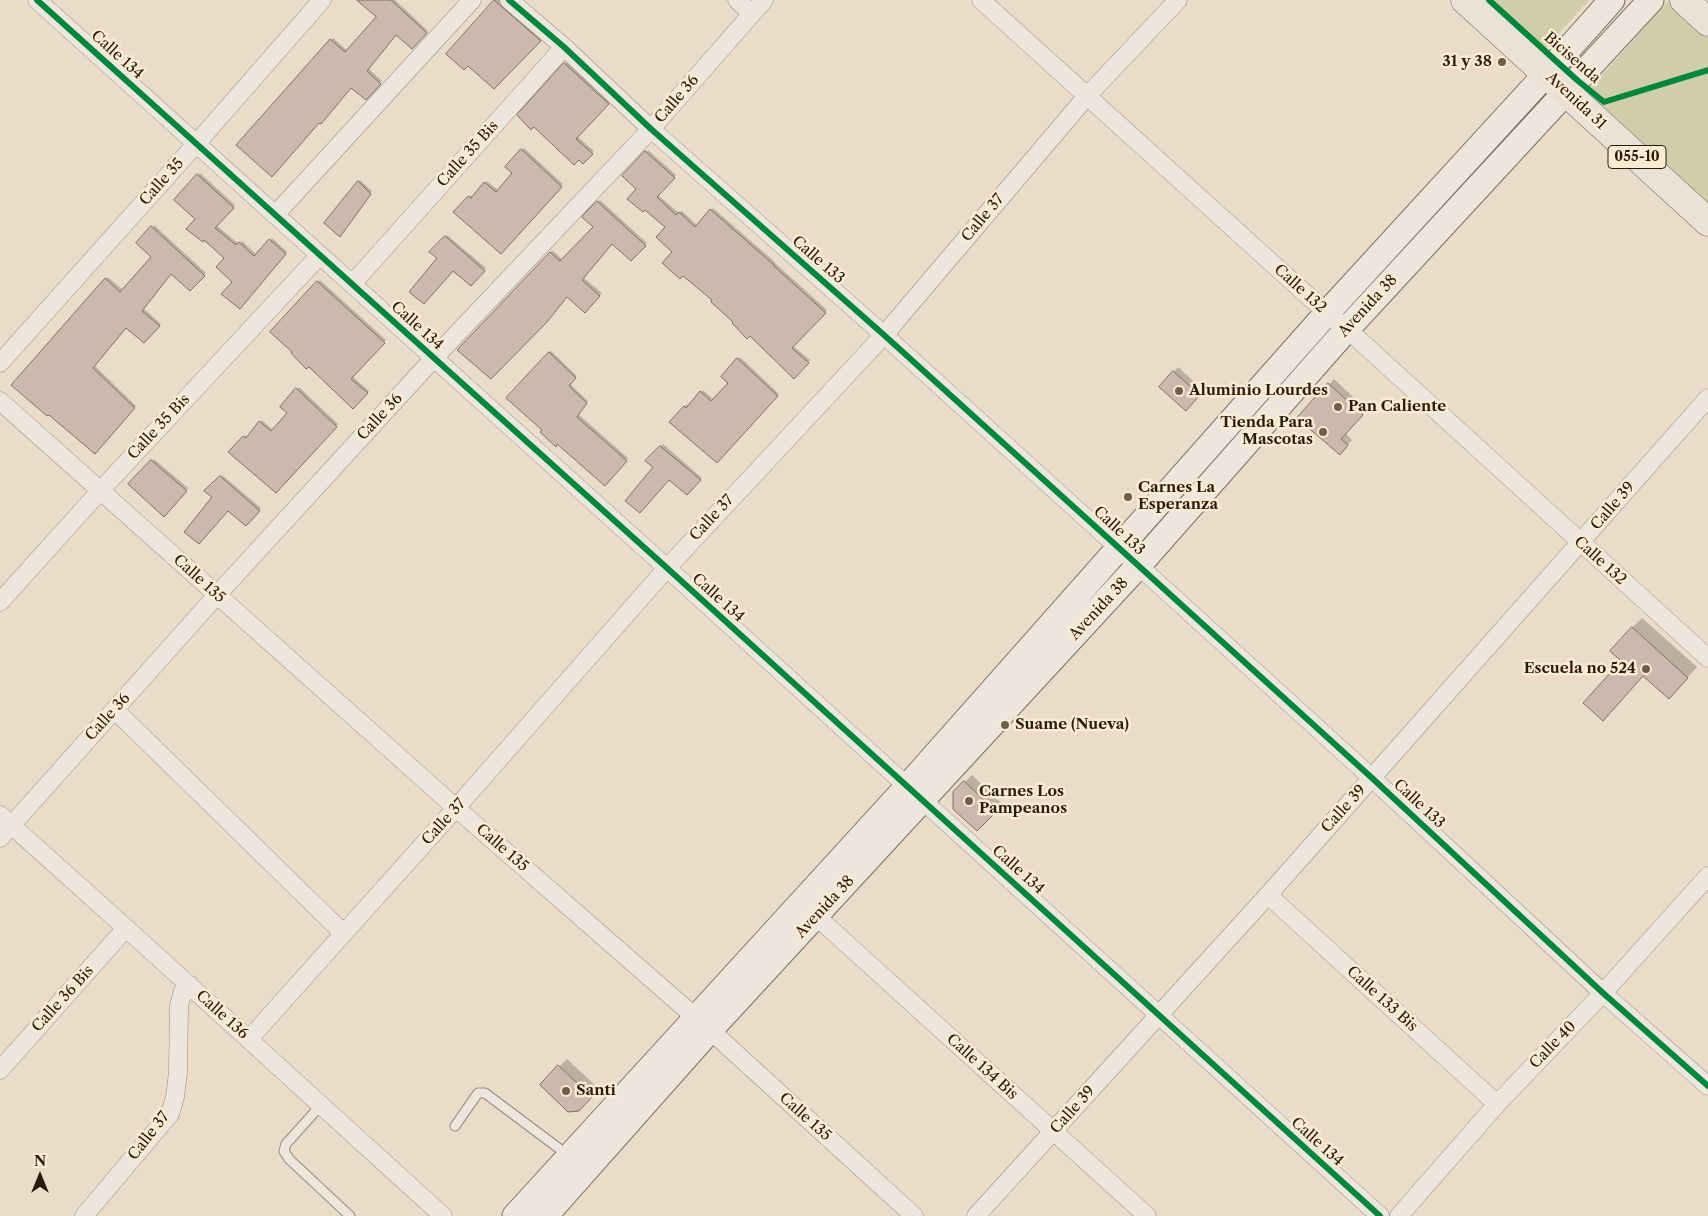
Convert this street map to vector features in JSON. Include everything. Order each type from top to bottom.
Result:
[{"type":"highway","name":"Avenida 31","points":[[1465,0],[1708,222]]},
{"type":"highway","points":[[1684,0],[1708,22]]},
{"type":"main road","name":"Avenida 38","points":[[515,1216],[569,1156],[816,916],[1119,548],[1327,313],[1612,0]]},
{"type":"main road","name":"Avenida 38","points":[[545,1216],[703,1024],[915,794],[1138,566],[1347,329],[1651,0]]},
{"type":"street","name":"Calle 134","points":[[37,0],[667,568],[1380,1216]]},
{"type":"street","name":"Calle 35","points":[[0,363],[322,0]]},
{"type":"street","points":[[275,215],[472,0]]},
{"type":"street","name":"Calle 133","points":[[509,0],[564,47],[651,129],[884,335],[1372,778],[1603,993],[1708,1086]]},
{"type":"street","points":[[737,0],[752,14]]},
{"type":"street","name":"Calle 36","points":[[4,826],[115,710],[217,595],[434,358],[651,129],[764,0]]},
{"type":"street","name":"Calle 132","points":[[981,0],[1347,329],[1708,658]]},
{"type":"street","name":"Calle 37","points":[[249,1039],[667,568],[884,335],[1087,96],[1178,0]]},
{"type":"street","name":"Calle 35 Bis","points":[[352,284],[564,47]]},
{"type":"street","name":"Calle 35 Bis","points":[[0,602],[100,491],[320,255]]},
{"type":"street","name":"Calle 39","points":[[976,1216],[1268,895],[1708,398]]},
{"type":"street","name":"Calle 135","points":[[0,401],[456,808],[703,1024],[914,1216]]},
{"type":"street","points":[[115,710],[343,933]]},
{"type":"street","name":"Calle 136","points":[[4,826],[126,928],[443,1216]]},
{"type":"street","name":"Calle 40","points":[[1399,1216],[1497,1104],[1603,993],[1708,876]]},
{"type":"street","name":"Calle 133 Bis","points":[[1268,895],[1497,1104]]},
{"type":"street","name":"Calle 134 Bis","points":[[816,916],[1148,1216]]},
{"type":"street","name":"Calle 36 Bis","points":[[0,1070],[126,928]]},
{"type":"street","name":"Calle 37","points":[[84,1216],[170,1114],[175,1097],[178,1072],[179,1006],[183,991],[190,985]]},
{"type":"lane","points":[[455,1126],[478,1093],[485,1093],[569,1156]]},
{"type":"lane","points":[[321,1105],[286,1144],[284,1151],[289,1159],[350,1216]]},
{"type":"shaded area","points":[[1483,0],[1589,0],[1542,52]]},
{"type":"shaded area","points":[[1669,0],[1708,34],[1708,203],[1586,93]]},
{"type":"building","points":[[357,0],[391,0],[427,33],[412,49],[396,35],[367,71],[381,84],[366,100],[351,88],[272,177],[236,145],[330,39],[345,52],[376,17]]},
{"type":"building","points":[[494,0],[541,41],[494,89],[468,66],[464,70],[446,54]]},
{"type":"building","points":[[564,63],[609,104],[576,139],[593,154],[583,164],[579,160],[574,165],[534,127],[531,130],[517,115]]},
{"type":"building","points":[[521,149],[562,187],[501,254],[453,212],[468,196],[471,198],[484,182],[496,192],[512,173],[505,167]]},
{"type":"building","points":[[645,151],[675,178],[657,197],[676,215],[679,212],[695,227],[710,209],[826,313],[792,348],[809,363],[794,379],[750,336],[747,339],[733,322],[711,302],[712,300],[683,276],[680,279],[662,263],[672,252],[656,237],[665,227],[645,210],[643,212],[627,199],[636,189],[622,176]]},
{"type":"building","points":[[197,174],[234,208],[215,228],[236,245],[239,242],[254,256],[269,239],[286,254],[240,309],[221,294],[232,282],[216,267],[224,258],[204,240],[203,242],[186,229],[195,219],[174,200]]},
{"type":"building","points":[[358,181],[371,194],[340,237],[324,223]]},
{"type":"building","points":[[597,201],[646,246],[631,261],[612,244],[582,280],[600,296],[585,313],[567,297],[547,322],[491,379],[457,350],[550,252],[560,261],[593,227],[582,217]]},
{"type":"building","points":[[151,226],[205,276],[190,291],[171,274],[142,311],[160,326],[144,343],[126,328],[93,368],[135,408],[95,454],[11,385],[105,278],[120,292],[151,257],[136,243]]},
{"type":"building","points":[[445,236],[485,271],[471,286],[453,271],[424,304],[409,292],[437,258],[429,252]]},
{"type":"building","points":[[317,281],[385,343],[351,379],[368,393],[353,409],[309,367],[306,369],[292,352],[270,332]]},
{"type":"building","points":[[549,352],[576,378],[569,386],[587,403],[577,417],[627,461],[605,486],[557,444],[556,447],[540,432],[542,430],[506,398]]},
{"type":"building","points":[[737,358],[778,396],[717,463],[669,422],[684,406],[686,408],[700,391],[711,401],[728,383],[721,377]]},
{"type":"building","name":"Aluminio Lourdes","points":[[1173,371],[1200,395],[1186,411],[1159,387]]},
{"type":"building","points":[[1328,383],[1363,415],[1341,439],[1348,445],[1340,455],[1297,418]]},
{"type":"building","points":[[296,388],[337,427],[276,493],[228,452],[243,436],[246,438],[259,421],[271,431],[287,413],[280,407]]},
{"type":"building","points":[[660,446],[701,480],[687,495],[669,480],[640,513],[625,501],[653,467],[645,461]]},
{"type":"building","points":[[151,460],[187,491],[164,517],[128,484]]},
{"type":"building","points":[[220,476],[260,511],[246,526],[228,511],[199,544],[184,532],[212,497],[204,491]]},
{"type":"building","name":"Escuela no 524","points":[[1632,627],[1688,678],[1669,699],[1643,676],[1603,721],[1583,703],[1621,661],[1610,651]]},
{"type":"building","name":"Carnes Los Pampeanos","points":[[964,781],[996,812],[977,831],[953,809],[953,792]]},
{"type":"building","name":"Santi","points":[[558,1065],[592,1097],[579,1111],[568,1112],[540,1085]]},
{"type":"cycle path","points":[[37,0],[667,568],[1380,1216]]},
{"type":"cycle path","points":[[509,0],[564,47],[651,129],[884,335],[1372,778],[1603,993],[1708,1086]]},
{"type":"cycle path","name":"Bicisenda","points":[[1489,0],[1604,102],[1708,70]]},
{"type":"place","name":"31 y 38","points":[[1502,62]]},
{"type":"place","name":"Aluminio Lourdes","points":[[1179,391]]},
{"type":"place","name":"Pan Caliente","points":[[1338,407]]},
{"type":"place","name":"Tienda Para Mascotas","points":[[1323,432]]},
{"type":"place","name":"Carnes La Esperanza","points":[[1128,497]]},
{"type":"place","name":"Escuela no 524","points":[[1646,669]]},
{"type":"place","name":"Suame (Nueva)","points":[[1005,725]]},
{"type":"place","name":"Carnes Los Pampeanos","points":[[969,801]]},
{"type":"place","name":"Santi","points":[[566,1091]]}]
